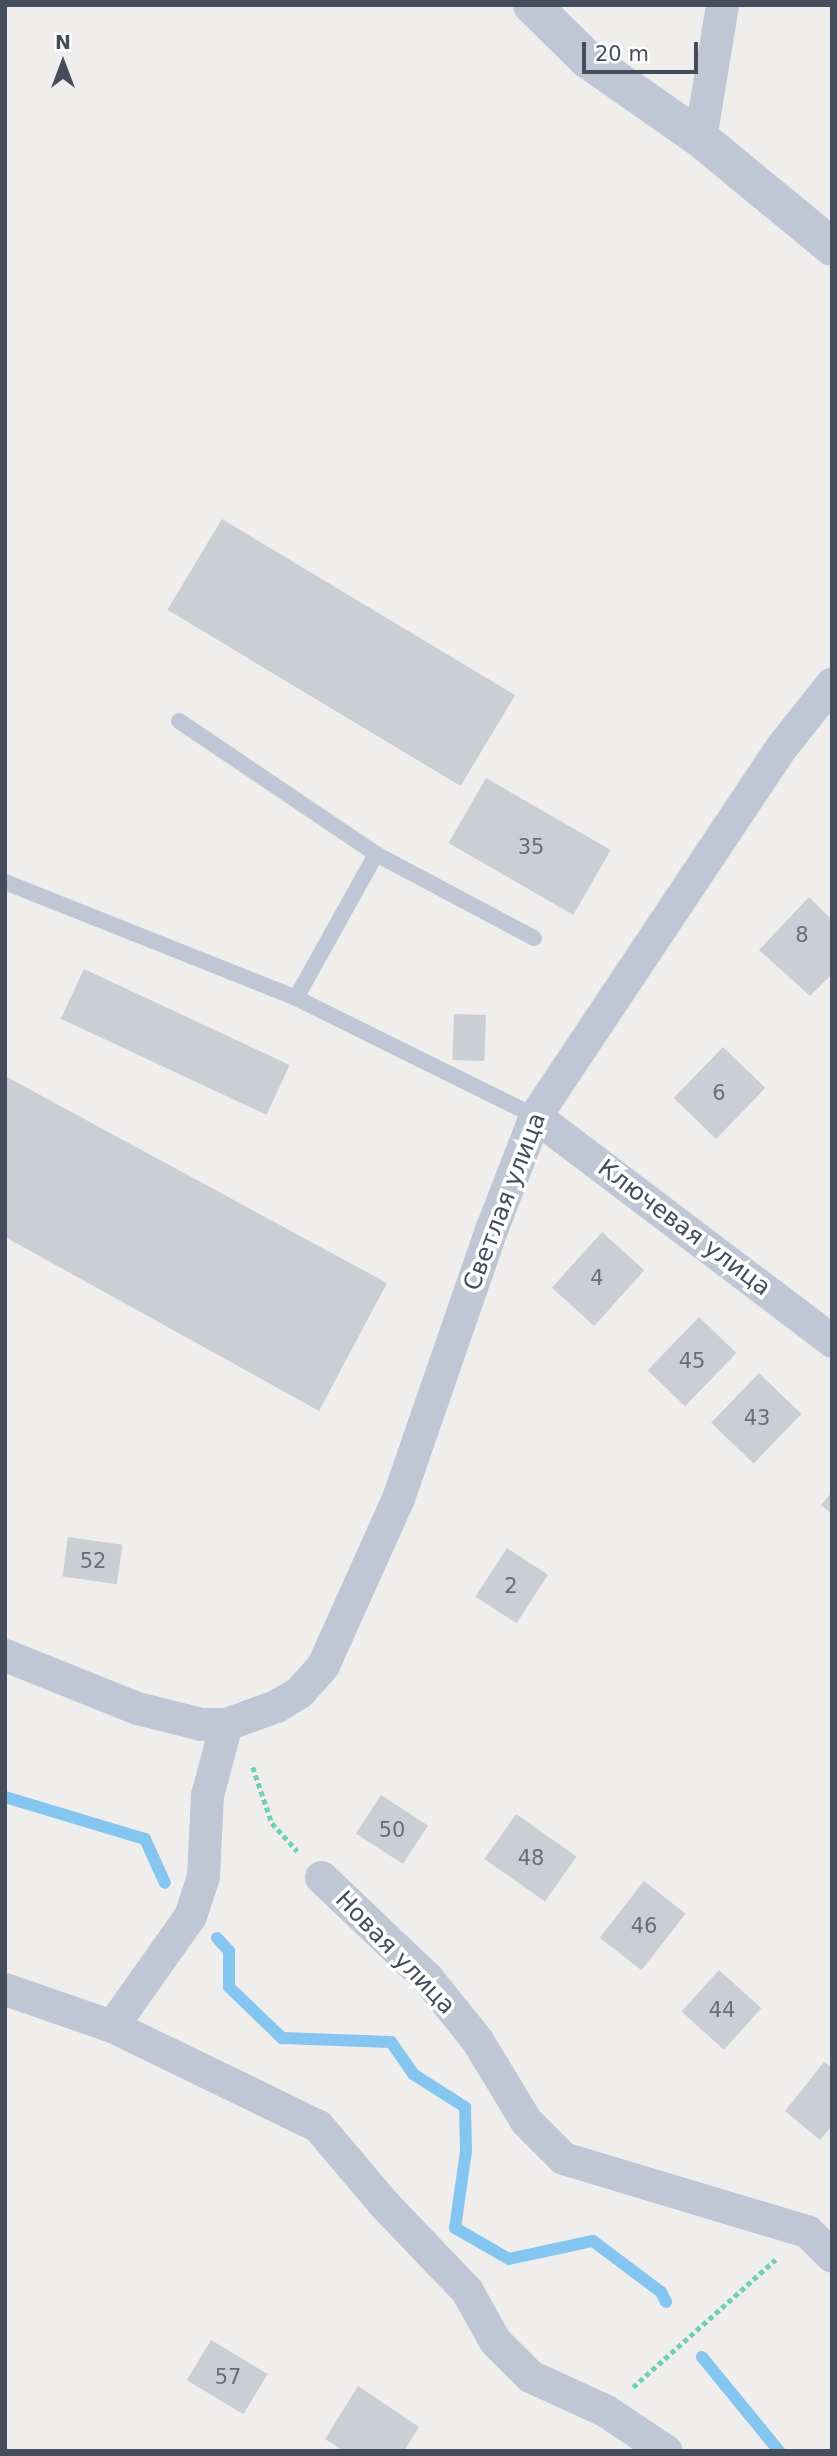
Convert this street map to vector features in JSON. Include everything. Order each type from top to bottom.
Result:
[{"type":"street","points":[[532,5],[588,60],[701,138],[832,247]]},
{"type":"street","points":[[701,138],[722,5]]},
{"type":"street","name":"Светлая улица","points":[[226,1724],[252,1717],[299,1692],[323,1665],[398,1498],[492,1227],[535,1116],[782,746],[832,683]]},
{"type":"street","name":"Ключевая улица","points":[[535,1116],[832,1341]]},
{"type":"street","points":[[5,1655],[137,1708],[172,1719],[226,1724],[207,1795],[202,1876],[190,1916],[112,2026]]},
{"type":"street","name":"Новая улица","points":[[321,1877],[428,1979],[477,2040],[526,2121],[563,2158],[807,2231],[832,2256]]},
{"type":"street","points":[[5,1989],[112,2026],[318,2126],[383,2203],[467,2291],[495,2341],[530,2376],[606,2412],[666,2451]]},
{"type":"lane","points":[[179,721],[376,853],[534,939]]},
{"type":"lane","points":[[296,998],[376,853]]},
{"type":"lane","points":[[5,882],[296,998],[535,1116]]},
{"type":"path","name":"Новая улица","points":[[226,1724],[257,1775],[272,1823],[321,1877]]},
{"type":"path","points":[[606,2412],[807,2231]]},
{"type":"building","points":[[222,519],[515,695],[461,786],[167,610]]},
{"type":"building","points":[[486,778],[611,850],[573,915],[448,843]]},
{"type":"building","points":[[809,897],[832,920],[832,974],[810,996],[759,950]]},
{"type":"building","points":[[84,969],[290,1065],[266,1115],[61,1019]]},
{"type":"building","points":[[454,1014],[486,1015],[484,1061],[452,1060]]},
{"type":"building","points":[[723,1047],[765,1088],[716,1139],[674,1098]]},
{"type":"building","points":[[5,1076],[387,1283],[319,1411],[5,1237]]},
{"type":"building","points":[[602,1232],[644,1270],[594,1326],[552,1288]]},
{"type":"building","points":[[699,1317],[736,1353],[685,1406],[648,1370]]},
{"type":"building","points":[[759,1373],[801,1414],[754,1464],[711,1423]]},
{"type":"building","points":[[832,1492],[832,1514],[821,1505]]},
{"type":"building","points":[[68,1537],[122,1545],[117,1584],[62,1577]]},
{"type":"building","points":[[507,1548],[548,1575],[517,1623],[475,1597]]},
{"type":"building","points":[[381,1795],[428,1825],[403,1864],[356,1834]]},
{"type":"building","points":[[516,1814],[577,1856],[545,1901],[484,1859]]},
{"type":"building","points":[[644,1881],[686,1914],[641,1970],[600,1938]]},
{"type":"building","points":[[719,1970],[761,2008],[724,2050],[682,2012]]},
{"type":"building","points":[[824,2062],[832,2067],[832,2126],[820,2140],[785,2111]]},
{"type":"building","points":[[211,2340],[268,2374],[243,2414],[187,2380]]},
{"type":"building","points":[[358,2386],[419,2427],[404,2451],[343,2451],[325,2439]]},
{"type":"waterway","points":[[5,1797],[145,1839],[165,1883]]},
{"type":"waterway","points":[[217,1938],[229,1951],[229,1987],[282,2038],[391,2042],[413,2074],[465,2107],[466,2151],[455,2228],[509,2259],[593,2241],[661,2292],[666,2302]]},
{"type":"waterway","points":[[702,2357],[779,2451]]}]
